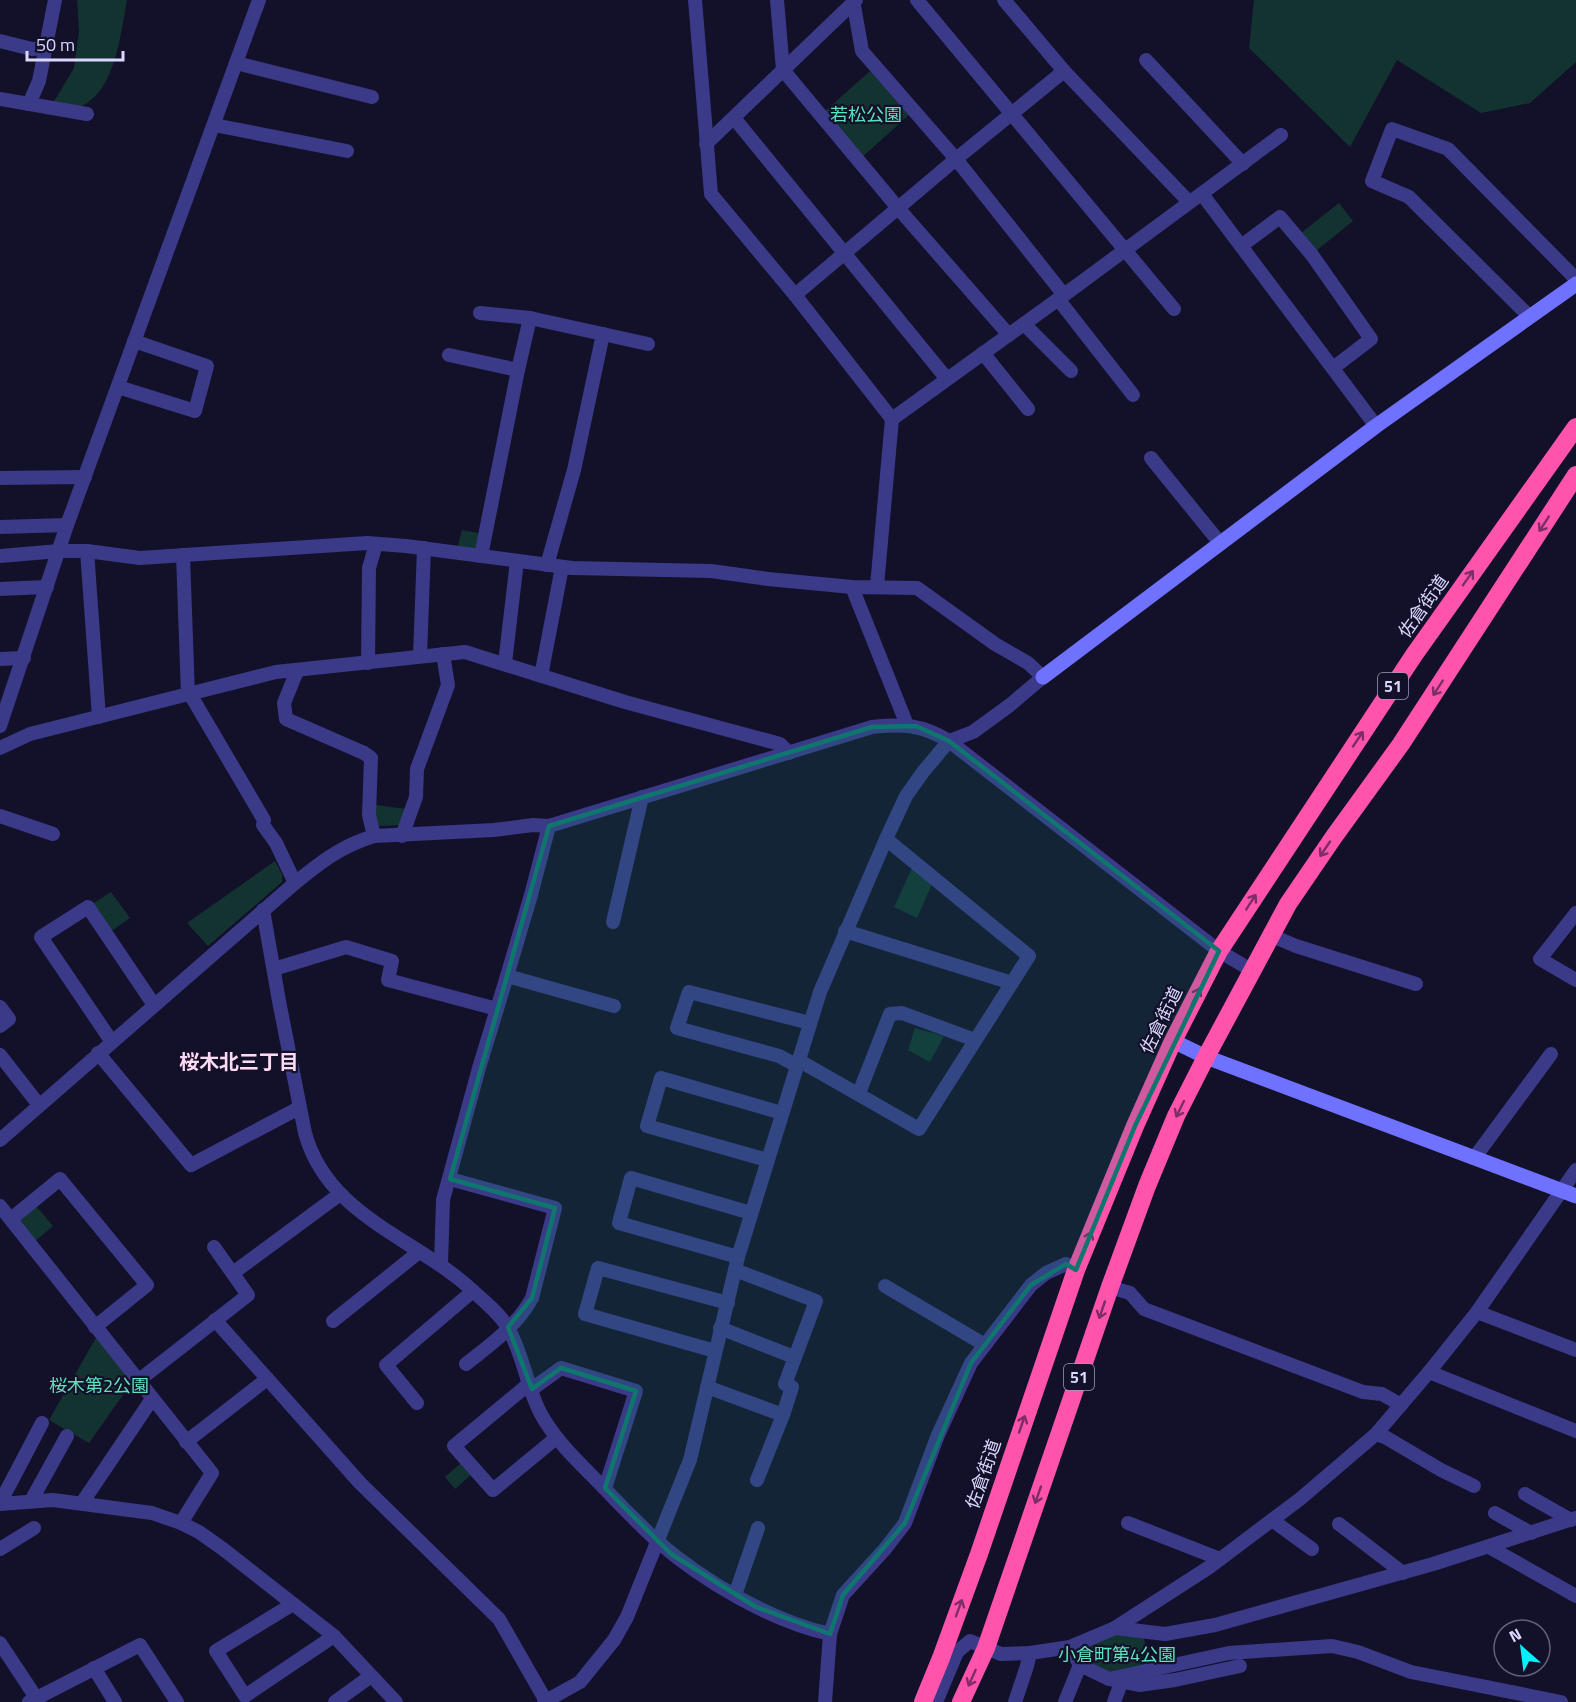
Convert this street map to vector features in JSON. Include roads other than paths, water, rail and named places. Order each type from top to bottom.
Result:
[{"type":"highway","name":"佐倉街道","points":[[923,1702],[979,1554],[1076,1270],[1135,1126],[1173,1041],[1219,951],[1414,655],[1576,427]]},
{"type":"highway","name":"51","points":[[961,1702],[986,1648],[1147,1186],[1176,1116],[1206,1056],[1288,904],[1326,847],[1401,744],[1576,475]]},
{"type":"street","points":[[29,104],[39,81],[55,0]]},
{"type":"street","points":[[0,726],[67,525],[259,0]]},
{"type":"street","points":[[695,0],[711,194],[795,295],[892,419],[877,586]]},
{"type":"street","points":[[777,0],[783,70],[898,208],[1009,335]]},
{"type":"street","points":[[917,0],[1174,309]]},
{"type":"street","points":[[1004,0],[1065,71],[1189,202]]},
{"type":"street","points":[[706,144],[854,1]]},
{"type":"street","points":[[854,1],[862,51],[956,159],[1133,394]]},
{"type":"street","points":[[0,41],[32,49],[45,48]]},
{"type":"street","points":[[1146,60],[1243,164]]},
{"type":"street","points":[[236,63],[372,97]]},
{"type":"street","points":[[795,295],[956,159],[1065,71]]},
{"type":"street","points":[[0,99],[87,114]]},
{"type":"street","points":[[734,118],[947,379]]},
{"type":"street","points":[[214,125],[347,151]]},
{"type":"street","points":[[1530,317],[1409,197],[1372,181],[1392,129],[1448,149],[1576,279]]},
{"type":"street","points":[[892,419],[1281,135]]},
{"type":"street","points":[[1202,194],[1376,426]]},
{"type":"street","points":[[1241,246],[1280,217],[1312,255],[1371,339],[1333,368]]},
{"type":"street","points":[[215,1320],[360,1483],[500,1619],[545,1702],[580,1682],[614,1640],[627,1617],[690,1460],[736,1264],[810,1023],[827,973],[886,839],[906,796],[923,772],[949,741],[973,732],[1376,426],[1576,284]]},
{"type":"street","points":[[480,313],[530,318],[648,344]]},
{"type":"street","points":[[481,556],[530,318]]},
{"type":"street","points":[[1024,324],[1071,371]]},
{"type":"street","points":[[547,565],[574,470],[603,334]]},
{"type":"street","points":[[118,387],[195,411],[207,366],[134,342]]},
{"type":"street","points":[[983,353],[1028,409]]},
{"type":"street","points":[[449,355],[518,370]]},
{"type":"street","points":[[1151,458],[1220,543]]},
{"type":"street","points":[[0,478],[85,477]]},
{"type":"street","points":[[0,527],[67,525]]},
{"type":"street","points":[[0,556],[87,551],[141,558],[376,544],[424,548],[562,567],[711,571],[852,587],[917,588],[995,644],[1028,663],[1043,677]]},
{"type":"street","points":[[368,663],[369,568],[376,544]]},
{"type":"street","points":[[420,656],[424,548]]},
{"type":"street","points":[[87,551],[99,717]]},
{"type":"street","points":[[183,555],[189,695],[264,820],[263,825],[276,843],[295,883]]},
{"type":"street","points":[[505,663],[517,561]]},
{"type":"street","points":[[542,676],[562,567]]},
{"type":"street","points":[[0,589],[47,587]]},
{"type":"street","points":[[852,587],[907,725]]},
{"type":"street","points":[[0,748],[30,734],[276,672],[465,652],[625,702],[780,744],[789,753]]},
{"type":"street","points":[[402,836],[416,797],[417,769],[448,685],[443,654]]},
{"type":"street","points":[[0,659],[24,658]]},
{"type":"street","points":[[297,671],[284,703],[286,719],[371,758],[369,815],[374,836]]},
{"type":"street","points":[[0,1140],[295,883],[335,852],[357,841],[374,836],[494,830],[532,825],[549,826],[872,728],[907,725],[933,731],[949,741],[1219,951],[1251,970]]},
{"type":"street","points":[[613,922],[642,796]]},
{"type":"street","points":[[0,816],[53,834]]},
{"type":"street","points":[[441,1264],[443,1200],[549,826]]},
{"type":"street","points":[[810,1023],[689,992],[677,1028],[797,1063],[859,1093],[919,1129],[1029,956],[886,839]]},
{"type":"street","points":[[111,1042],[41,937],[88,906],[154,1005]]},
{"type":"street","points":[[263,910],[299,1108],[308,1144],[321,1170],[340,1194],[365,1217],[441,1264],[508,1327],[543,1418],[556,1438],[573,1458],[671,1554],[756,1608],[789,1622],[830,1634]]},
{"type":"street","points":[[1576,913],[1540,959],[1576,981]]},
{"type":"street","points":[[845,931],[1011,983]]},
{"type":"street","points":[[1270,935],[1296,946],[1416,984]]},
{"type":"street","points":[[274,969],[346,947],[392,961],[388,980],[497,1009]]},
{"type":"street","points":[[507,976],[614,1006]]},
{"type":"street","points":[[0,1007],[9,1019],[0,1026]]},
{"type":"street","points":[[859,1093],[890,1014],[902,1013],[975,1040]]},
{"type":"street","points":[[1173,1041],[1206,1056],[1576,1196]]},
{"type":"street","points":[[98,1053],[191,1165],[299,1108]]},
{"type":"street","points":[[1475,1157],[1551,1054]]},
{"type":"street","points":[[0,1055],[39,1105]]},
{"type":"street","points":[[767,1160],[647,1126],[661,1078],[782,1113]]},
{"type":"street","points":[[936,1702],[957,1652],[970,1641],[1001,1654],[1030,1653],[1070,1647],[1115,1628],[1220,1559],[1300,1498],[1376,1434],[1429,1372],[1477,1312],[1576,1170]]},
{"type":"street","points":[[751,1213],[631,1178],[619,1223],[736,1264],[816,1301],[785,1384],[792,1387],[783,1415],[757,1480]]},
{"type":"street","points":[[10,1220],[60,1179],[147,1285],[95,1327]]},
{"type":"street","points":[[450,1179],[555,1208],[532,1298],[504,1333],[466,1364]]},
{"type":"street","points":[[234,1273],[340,1194]]},
{"type":"street","points":[[0,1206],[212,1473],[181,1523]]},
{"type":"street","points":[[138,1381],[248,1295],[214,1246]]},
{"type":"street","points":[[333,1321],[419,1252]]},
{"type":"street","points":[[825,1702],[830,1634],[843,1595],[885,1549],[904,1523],[943,1425],[971,1363],[1031,1285],[1046,1273],[1066,1264],[1076,1270]]},
{"type":"street","points":[[715,1351],[585,1314],[598,1268],[728,1303]]},
{"type":"street","points":[[885,1286],[985,1345]]},
{"type":"street","points":[[1110,1287],[1130,1293],[1144,1309],[1363,1392],[1382,1394],[1401,1405]]},
{"type":"street","points":[[417,1402],[386,1365],[473,1292]]},
{"type":"street","points":[[1477,1312],[1576,1350]]},
{"type":"street","points":[[720,1328],[794,1357]]},
{"type":"street","points":[[556,1438],[493,1490],[454,1446],[531,1386],[561,1368],[636,1391],[605,1488]]},
{"type":"street","points":[[1429,1372],[1576,1431]]},
{"type":"street","points":[[186,1442],[267,1379]]},
{"type":"street","points":[[707,1387],[783,1415]]},
{"type":"street","points":[[82,1503],[152,1399]]},
{"type":"street","points":[[0,1503],[42,1423]]},
{"type":"street","points":[[1376,1434],[1474,1486]]},
{"type":"street","points":[[31,1501],[67,1437]]},
{"type":"street","points":[[1525,1494],[1575,1519]]},
{"type":"street","points":[[0,1503],[53,1500],[152,1513],[200,1532],[334,1636],[394,1701]]},
{"type":"street","points":[[1495,1513],[1531,1533]]},
{"type":"street","points":[[1115,1628],[1165,1634],[1215,1625],[1403,1573],[1575,1519]]},
{"type":"street","points":[[1272,1520],[1312,1549]]},
{"type":"street","points":[[1128,1523],[1220,1559]]},
{"type":"street","points":[[1339,1524],[1403,1573]]},
{"type":"street","points":[[0,1549],[34,1528]]},
{"type":"street","points":[[735,1595],[758,1528]]},
{"type":"street","points":[[1489,1547],[1576,1596]]},
{"type":"street","points":[[293,1604],[216,1651],[246,1696],[334,1636]]},
{"type":"street","points":[[2,1650],[34,1701],[140,1645],[177,1702]]},
{"type":"street","points":[[1115,1681],[1229,1653],[1332,1646],[1358,1652],[1411,1672],[1561,1702]]},
{"type":"street","points":[[1070,1647],[1080,1665],[1115,1681],[1139,1685],[1240,1666]]},
{"type":"street","points":[[1015,1702],[1028,1666],[1030,1653]]},
{"type":"street","points":[[1065,1702],[1080,1665]]},
{"type":"street","points":[[94,1668],[115,1702]]},
{"type":"street","points":[[335,1702],[371,1676]]},
{"type":"street","points":[[1113,1702],[1115,1681]]},
{"type":"district","name":"桜木北三丁目","points":[[239,1061]]},
{"type":"park label","name":"若松公園","points":[[866,114]]},
{"type":"park label","name":"桜木第2公園","points":[[99,1385]]},
{"type":"park label","name":"小倉町第4公園","points":[[1117,1654]]}]
